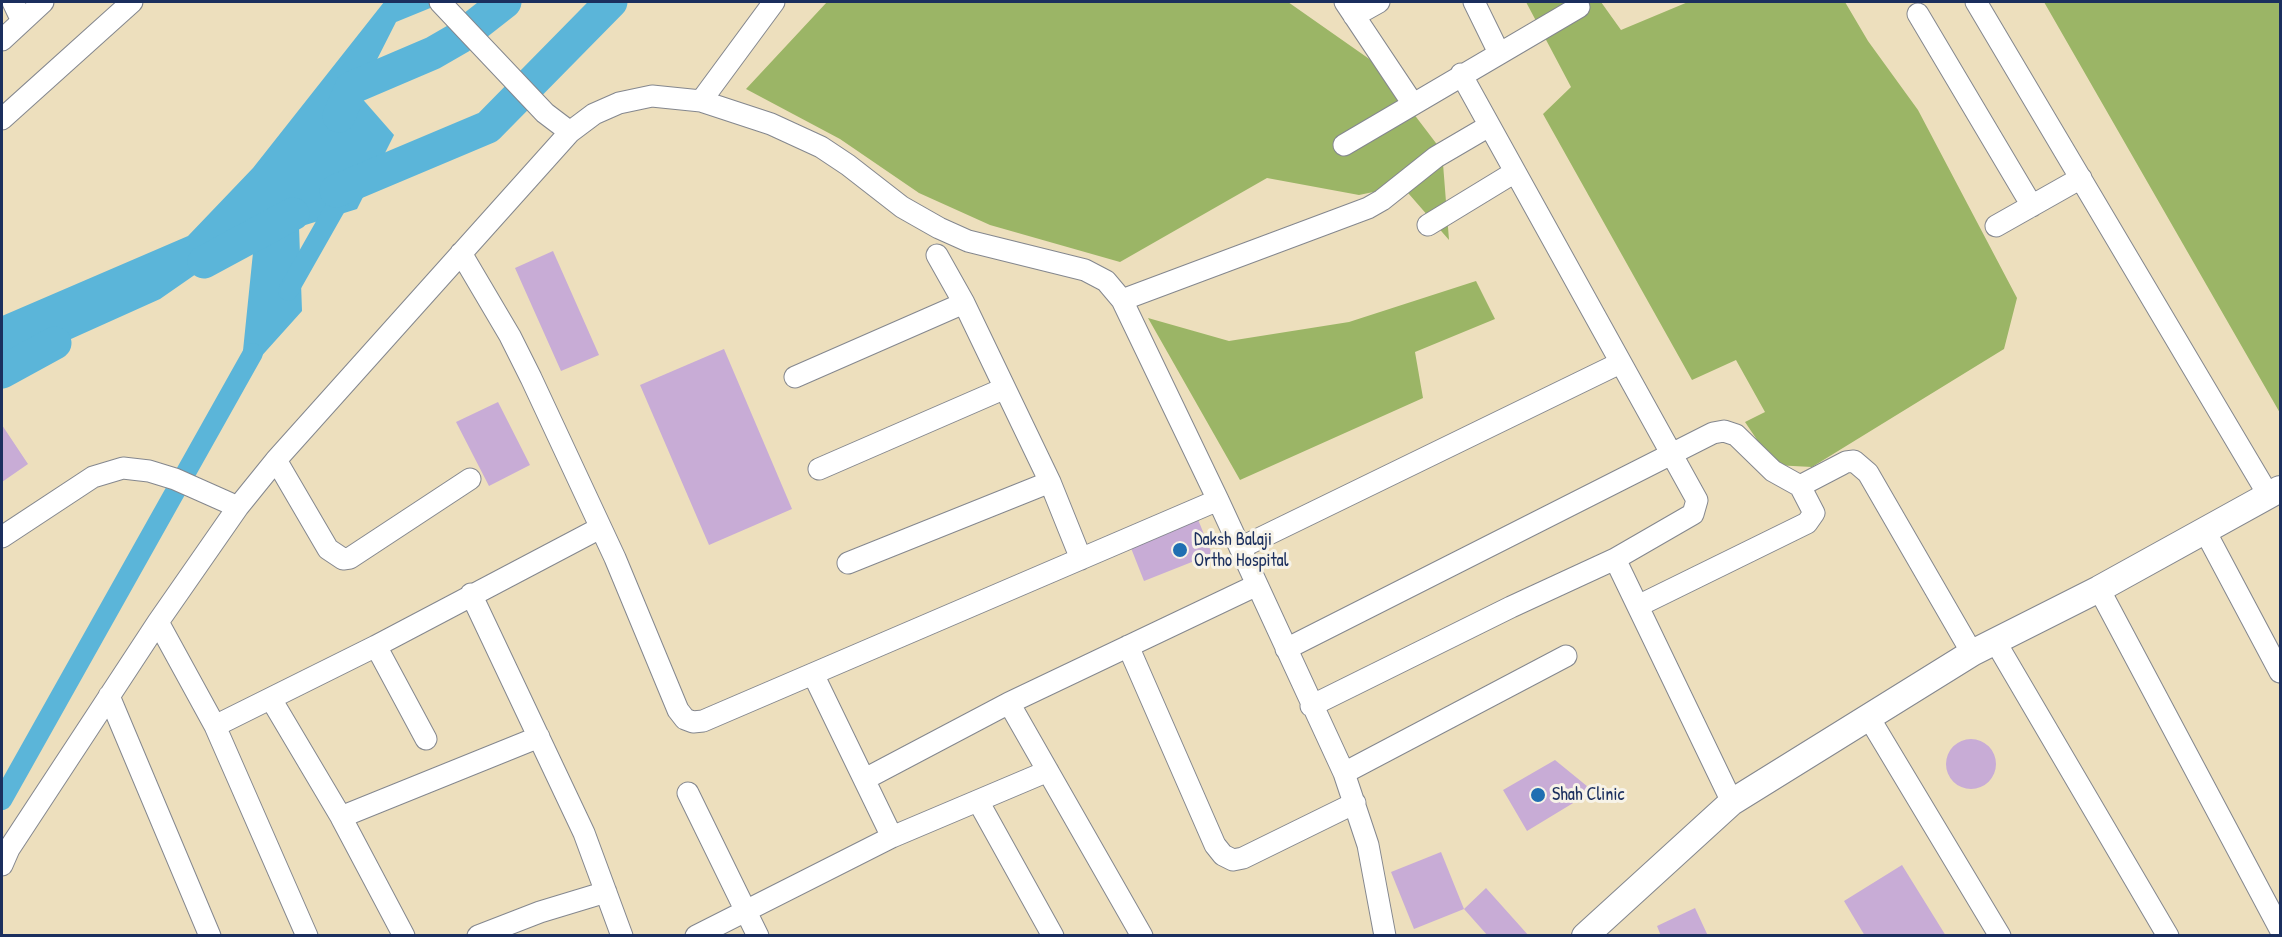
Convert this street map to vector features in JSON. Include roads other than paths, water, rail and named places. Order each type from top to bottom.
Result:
[{"type":"main road","points":[[1585,936],[1732,802],[1972,652],[2099,589],[2275,492]]},
{"type":"street","points":[[13,2],[22,21]]},
{"type":"street","points":[[2,40],[43,2]]},
{"type":"street","points":[[2,119],[132,2]]},
{"type":"street","points":[[440,2],[545,113],[570,132]]},
{"type":"street","points":[[701,100],[774,2]]},
{"type":"street","points":[[1379,2],[1349,9],[1413,104]]},
{"type":"street","points":[[1474,2],[1499,53]]},
{"type":"street","points":[[1976,2],[2081,178],[2275,492]]},
{"type":"street","points":[[1344,145],[1461,74],[1579,7]]},
{"type":"street","points":[[1918,14],[2032,206]]},
{"type":"street","points":[[1311,706],[1615,558],[1686,519],[1697,507],[1697,500],[1461,74]]},
{"type":"street","points":[[2,864],[9,849],[158,621],[228,504],[276,460],[570,132],[594,114],[620,103],[652,96],[701,100],[771,124],[821,147],[902,207],[939,228],[968,241],[1085,270],[1106,282],[1122,300],[1218,500],[1311,706],[1344,773],[1368,845],[1385,936]]},
{"type":"street","points":[[1122,300],[1368,208],[1382,200],[1436,157],[1489,126]]},
{"type":"street","points":[[1428,225],[1515,172]]},
{"type":"street","points":[[1996,226],[2081,178]]},
{"type":"street","points":[[460,253],[510,336],[600,528],[678,710],[685,719],[703,721],[1218,500]]},
{"type":"street","points":[[937,255],[964,303],[1003,389],[1050,482],[1081,559]]},
{"type":"street","points":[[795,377],[964,303]]},
{"type":"street","points":[[1240,548],[1620,363]]},
{"type":"street","points":[[819,469],[1003,389]]},
{"type":"street","points":[[1286,649],[1670,453],[1724,431],[1747,444],[1782,478],[1800,486],[1814,513],[1807,523],[1638,606]]},
{"type":"street","points":[[276,460],[328,549],[343,559],[350,558],[470,479]]},
{"type":"street","points":[[1800,486],[1846,462],[1854,461],[1862,466],[1972,652]]},
{"type":"street","points":[[2,537],[93,477],[123,468],[149,471],[175,479],[228,504]]},
{"type":"street","points":[[848,563],[1050,482]]},
{"type":"street","points":[[215,726],[376,646],[600,528]]},
{"type":"street","points":[[2205,531],[2280,672]]},
{"type":"street","points":[[1615,558],[1732,802]]},
{"type":"street","points":[[865,779],[1009,703],[1257,585]]},
{"type":"street","points":[[2099,589],[2280,929]]},
{"type":"street","points":[[471,594],[584,833],[622,936]]},
{"type":"street","points":[[158,621],[215,726],[307,936]]},
{"type":"street","points":[[1995,641],[2168,936]]},
{"type":"street","points":[[376,646],[426,739]]},
{"type":"street","points":[[1128,646],[1215,845],[1223,855],[1233,860],[1243,858],[1354,803]]},
{"type":"street","points":[[1344,773],[1566,656]]},
{"type":"street","points":[[813,674],[892,837]]},
{"type":"street","points":[[109,696],[210,936]]},
{"type":"street","points":[[271,699],[341,817],[404,936]]},
{"type":"street","points":[[1009,703],[1142,936]]},
{"type":"street","points":[[1868,716],[2000,936]]},
{"type":"street","points":[[341,817],[539,737]]},
{"type":"street","points":[[696,936],[892,837],[1048,771]]},
{"type":"street","points":[[688,793],[758,936]]},
{"type":"street","points":[[978,801],[1053,936]]},
{"type":"street","points":[[478,936],[540,912],[606,892]]},
{"type":"water","points":[[384,2],[445,2],[396,22],[359,95],[394,135],[357,209],[299,227],[302,311],[240,380],[255,233],[160,299],[2,370],[2,316],[188,236],[253,168]]},
{"type":"waterway","points":[[339,116],[351,88],[433,53],[459,38],[505,2]]},
{"type":"waterway","points":[[336,191],[488,127],[611,2]]},
{"type":"waterway","points":[[288,291],[343,194]]},
{"type":"waterway","points":[[204,262],[293,214]]},
{"type":"waterway","points":[[2,372],[55,343]]},
{"type":"waterway","points":[[2,800],[253,353]]},
{"type":"place","name":"Daksh Balaji Ortho Hospital","points":[[1180,550]]},
{"type":"place","name":"Shah Clinic","points":[[1538,795]]}]
